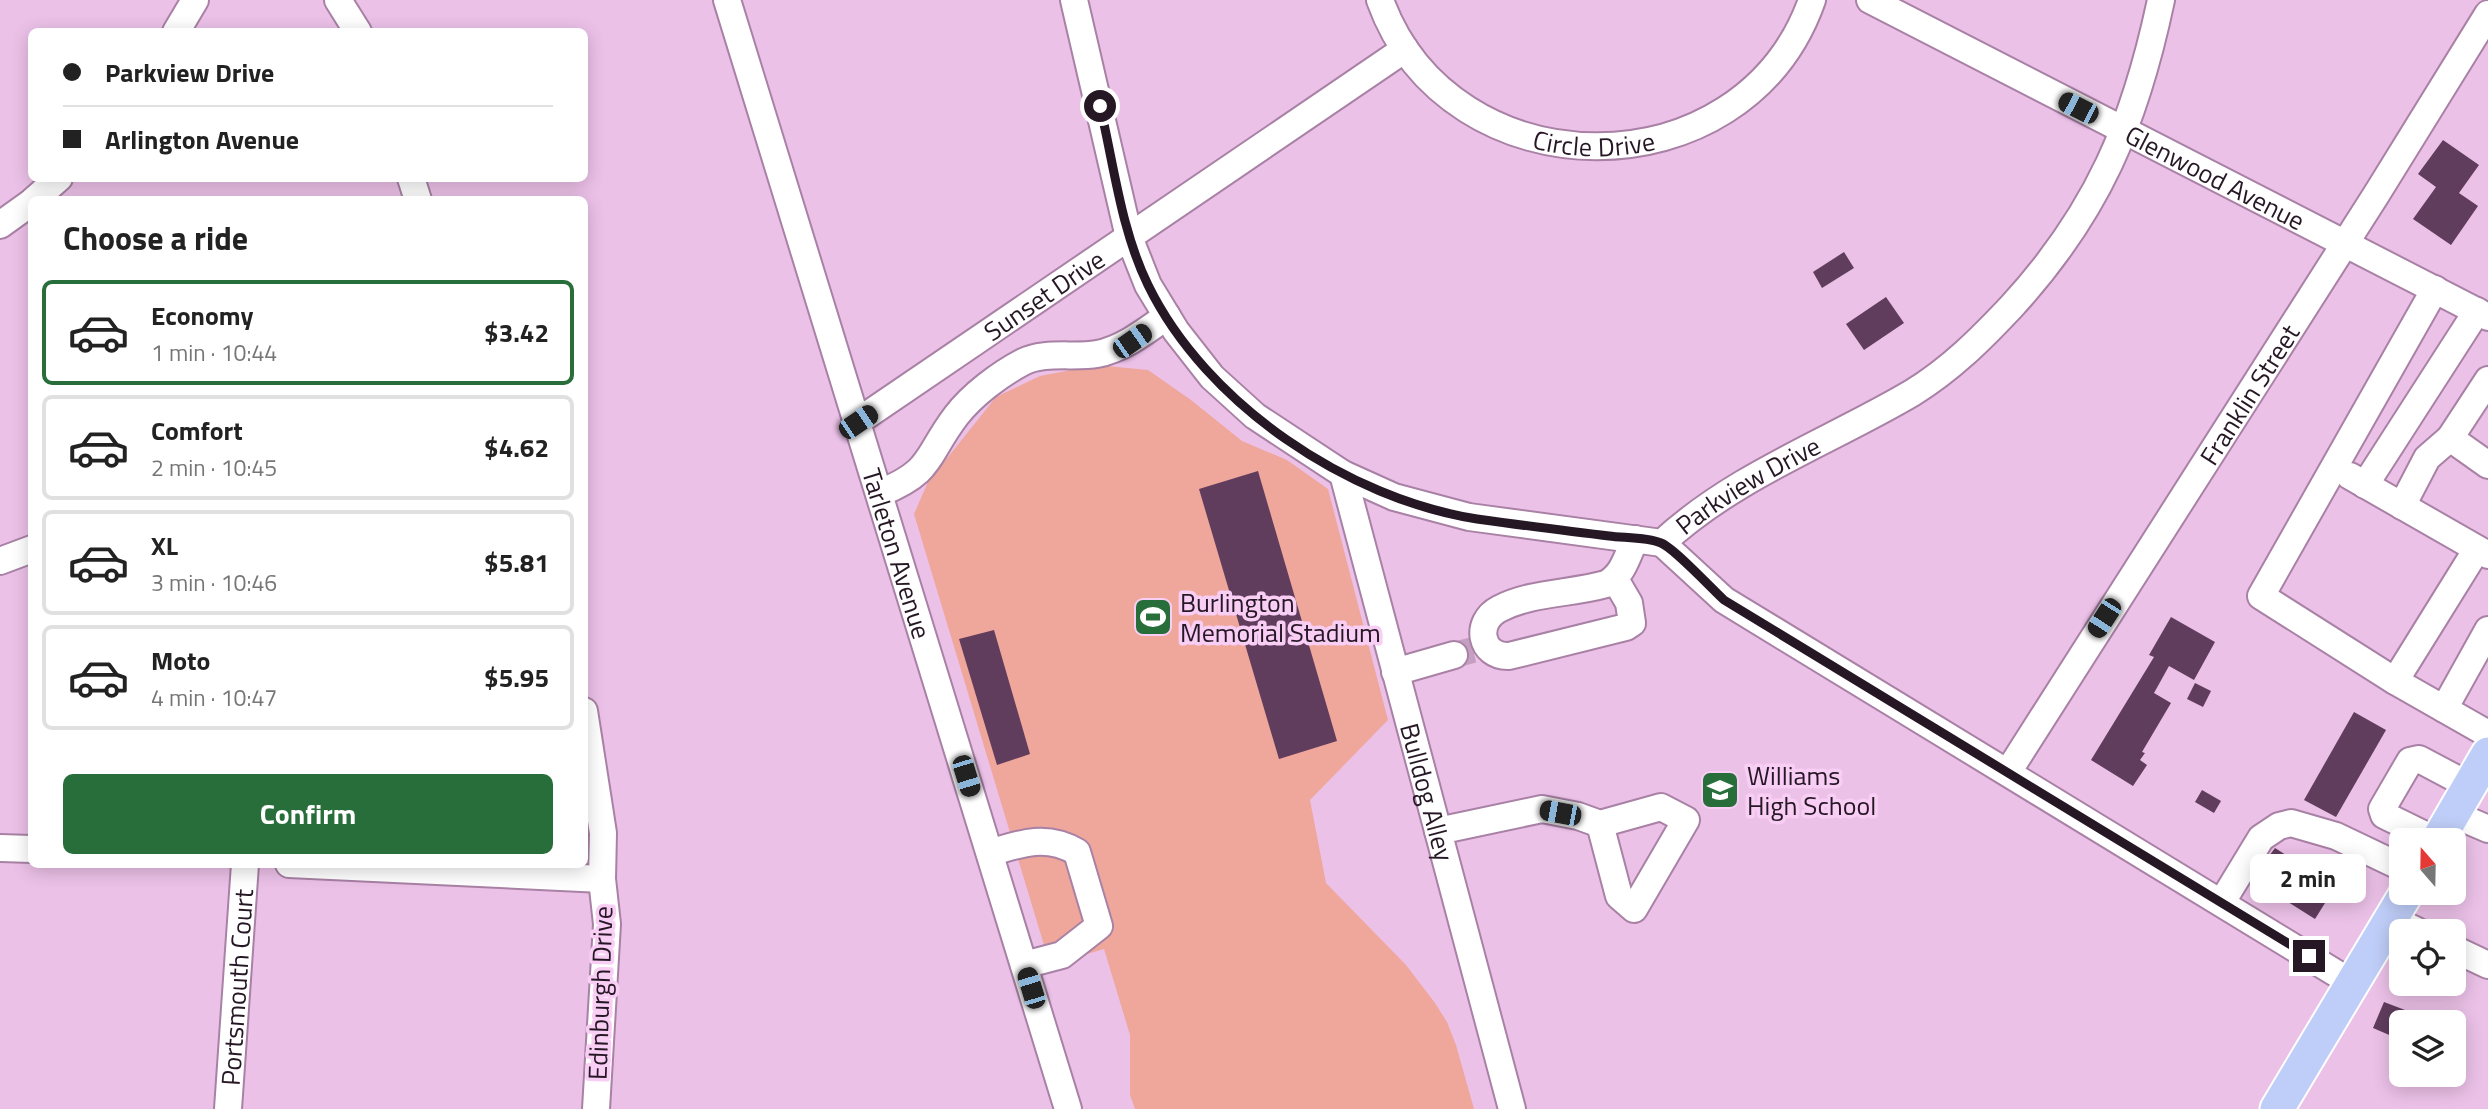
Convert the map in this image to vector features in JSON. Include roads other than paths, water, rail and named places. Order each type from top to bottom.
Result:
[{"type":"main road","points":[[2449,820],[2488,754]]},
{"type":"main road","points":[[2277,1109],[2352,983],[2405,914]]},
{"type":"street","points":[[178,28],[195,0]]},
{"type":"street","points":[[338,0],[356,28]]},
{"type":"street","name":"Tarleton Avenue","points":[[727,0],[1068,1109]]},
{"type":"street","name":"Parkview Drive","points":[[1074,0],[1129,237],[1148,285],[1167,316],[1212,377],[1255,416],[1343,474],[1394,497],[1469,517],[1662,543],[1690,517],[1738,486],[1911,393],[1950,368],[1994,326],[2061,249],[2088,209],[2125,132],[2150,54],[2161,0]]},
{"type":"street","name":"Circle Drive","points":[[1380,0],[1405,49],[1434,83],[1468,111],[1508,132],[1551,144],[1595,148],[1640,144],[1676,134],[1710,118],[1741,97],[1768,72],[1791,43],[1812,0]]},
{"type":"street","name":"Glenwood Avenue","points":[[1870,0],[2483,314]]},
{"type":"street","name":"Franklin Street","points":[[2008,772],[2488,14]]},
{"type":"street","name":"Sunset Drive","points":[[858,422],[1405,49]]},
{"type":"street","points":[[39,196],[54,182]]},
{"type":"street","points":[[0,225],[28,205]]},
{"type":"street","points":[[2435,289],[2336,468],[2261,596],[2395,681],[2488,734]]},
{"type":"street","points":[[2365,485],[2483,314]]},
{"type":"street","points":[[880,493],[908,481],[931,459],[957,415],[992,383],[1025,361],[1097,354],[1132,341],[1167,316]]},
{"type":"street","points":[[2402,506],[2427,458],[2450,438],[2488,380]]},
{"type":"street","points":[[2450,438],[2488,465]]},
{"type":"street","points":[[2336,468],[2482,552],[2395,681]]},
{"type":"street","name":"Bulldog Alley","points":[[1343,474],[1512,1109]]},
{"type":"street","points":[[1471,650],[1495,611],[1520,600],[1587,590],[1615,579],[1635,540]]},
{"type":"street","points":[[1662,543],[1724,600],[2352,983]]},
{"type":"street","points":[[0,561],[28,551]]},
{"type":"street","points":[[1395,672],[1471,650],[1509,656],[1626,627],[1632,623],[1633,615],[1615,579]]},
{"type":"street","points":[[2444,709],[2488,630]]},
{"type":"street","name":"Edinburgh Drive","points":[[588,737],[603,833],[601,879],[607,924],[596,1109]]},
{"type":"street","points":[[1438,831],[1542,810],[1600,824]]},
{"type":"street","points":[[2449,820],[2488,828]]},
{"type":"street","points":[[2222,902],[2261,838],[2278,826],[2291,822],[2336,836],[2389,859]]},
{"type":"street","points":[[989,853],[1032,840],[1063,844],[1077,852],[1099,926],[1062,955],[1024,965]]},
{"type":"street","points":[[0,848],[28,849]]},
{"type":"street","name":"Portsmouth Court","points":[[229,1109],[245,868]]},
{"type":"street","points":[[372,868],[601,879]]},
{"type":"street","points":[[2466,955],[2488,965]]},
{"type":"tunnel","points":[[1454,655],[1473,650]]},
{"type":"place","name":"Burlington Memorial Stadium","points":[[1153,617]]},
{"type":"place","name":"Williams High School","points":[[1720,790]]}]
